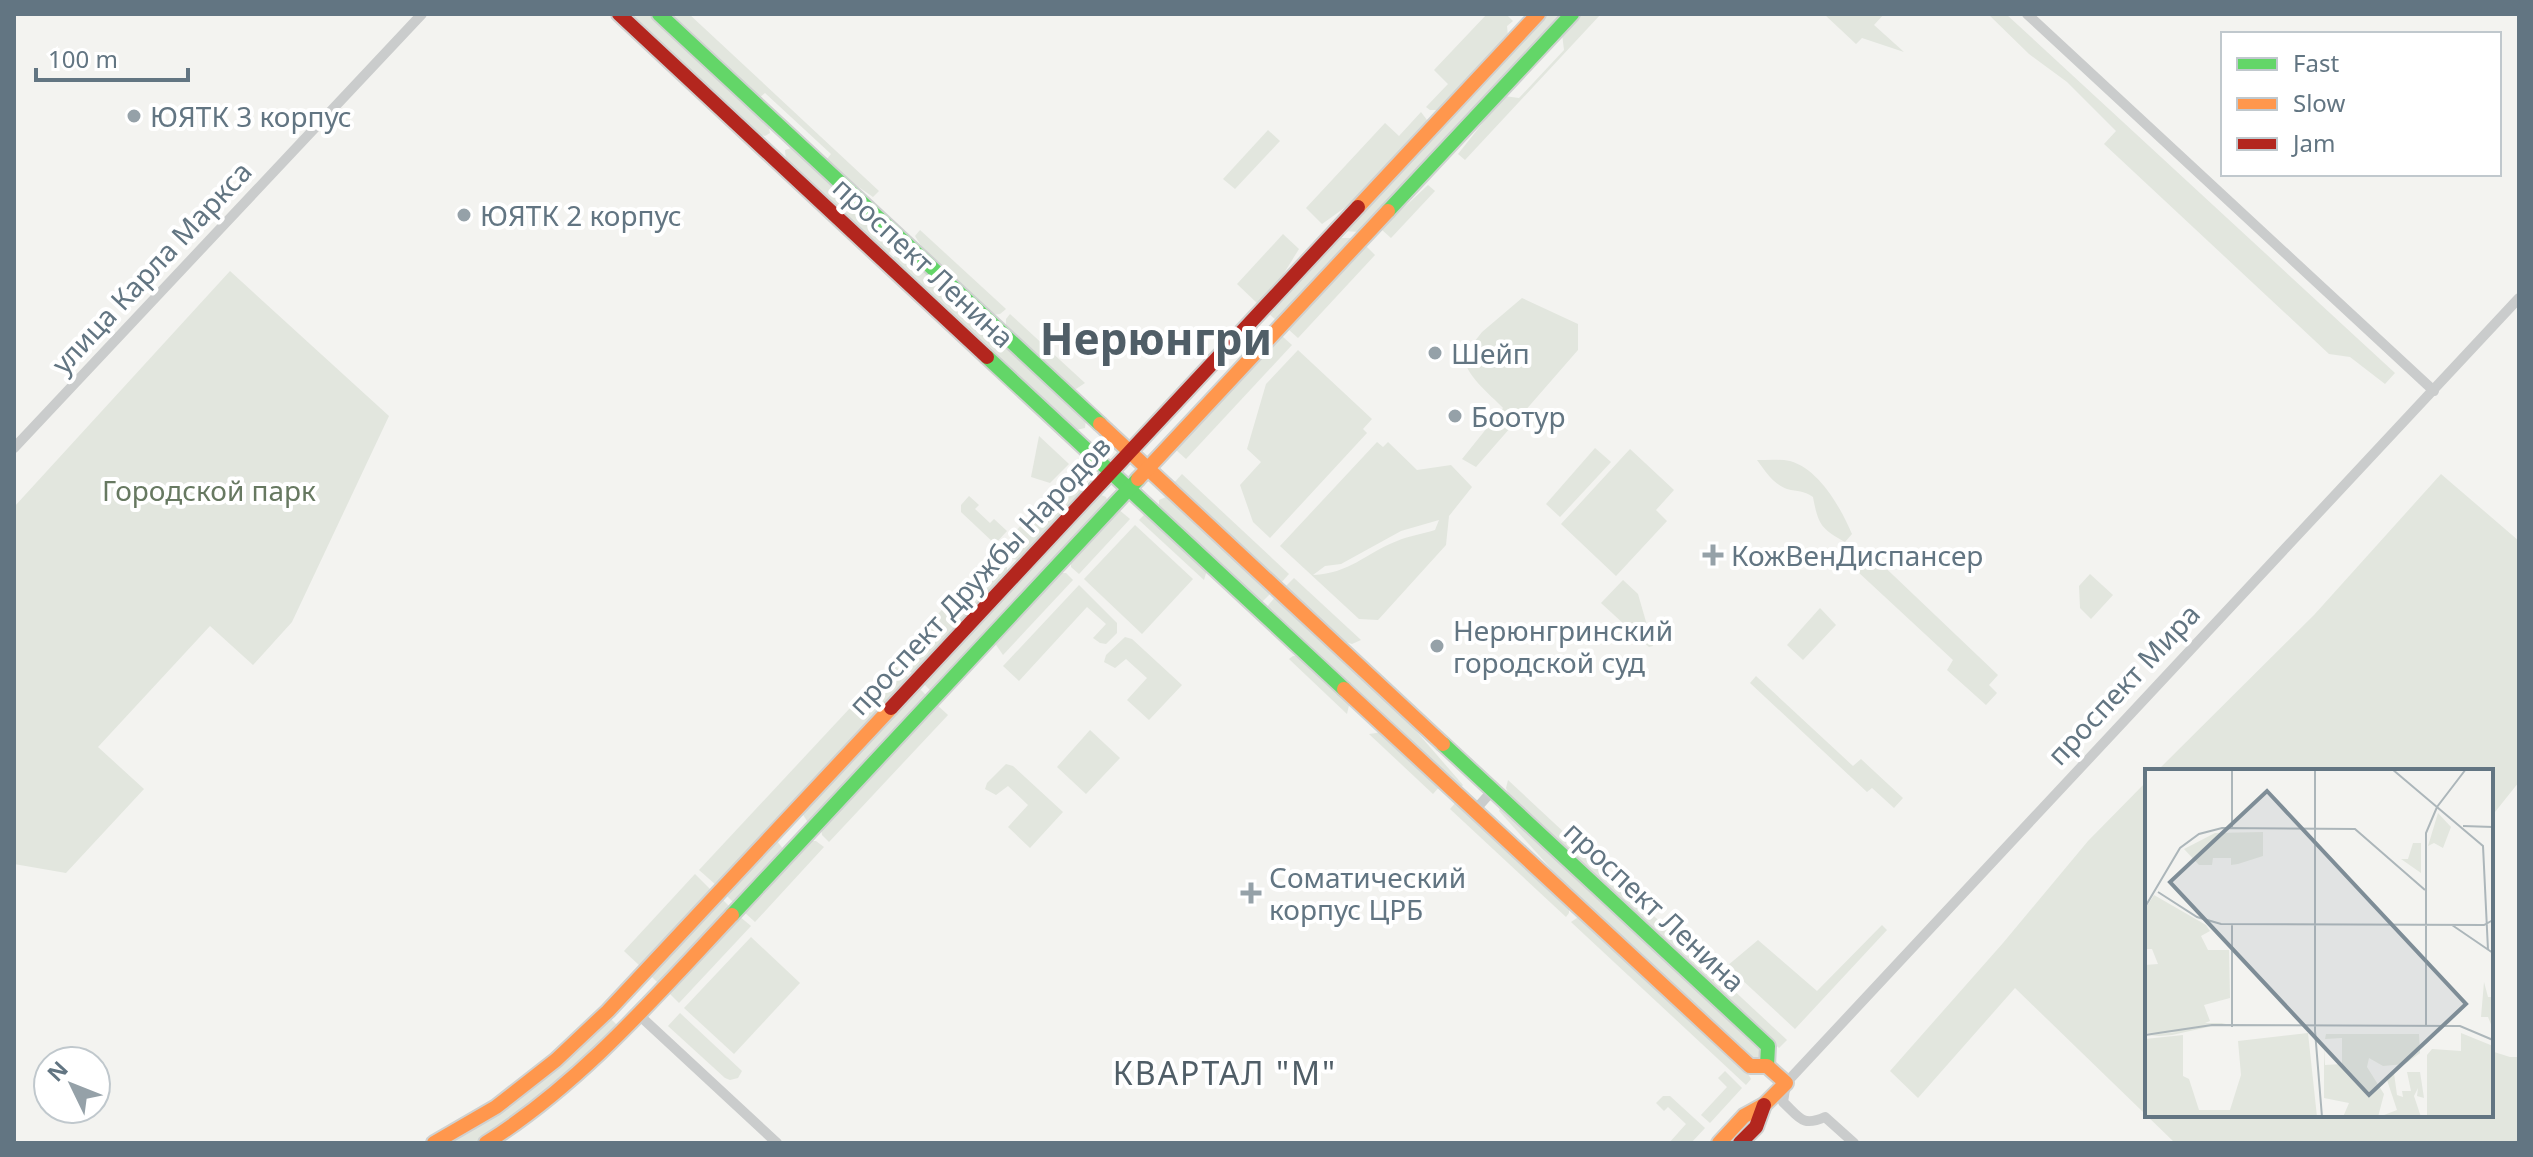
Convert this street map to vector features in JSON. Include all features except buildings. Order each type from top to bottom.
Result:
[{"type":"street","name":"улица Карла Маркса","points":[[14,448],[18,434],[422,14]]},
{"type":"street","name":"проспект Ленина","points":[[619,14],[1750,1066],[1767,1066],[1786,1083]]},
{"type":"street","name":"проспект Ленина","points":[[659,14],[1768,1046],[1767,1066]]},
{"type":"street","name":"проспект Дружбы Народов","points":[[434,1143],[496,1107],[556,1060],[608,1011],[1538,14]]},
{"type":"street","name":"проспект Дружбы Народов","points":[[486,1143],[511,1128],[571,1080],[639,1015],[1572,14]]},
{"type":"street","points":[[2027,14],[2434,391]]},
{"type":"street","name":"проспект Мира","points":[[1719,1143],[1744,1116],[1764,1105],[1786,1083],[2519,298]]},
{"type":"street","points":[[1475,810],[1493,790]]},
{"type":"street","points":[[639,1015],[777,1143]]},
{"type":"street","points":[[1786,1083],[1783,1102],[1803,1122],[1812,1123],[1825,1117],[1854,1143]]},
{"type":"street","name":"проспект Мира","points":[[1740,1143],[1756,1127],[1764,1105]]},
{"type":"green space","points":[[628,14],[651,14],[768,123],[770,133],[765,136],[758,134]]},
{"type":"green space","points":[[667,14],[689,14],[879,191],[873,197],[844,177],[826,160],[831,154],[765,93],[758,99]]},
{"type":"green space","points":[[1487,14],[1506,14],[1513,21],[1507,26],[1508,36],[1439,110],[1430,110],[1426,107],[1448,84],[1434,70]]},
{"type":"green space","points":[[1546,14],[1563,14],[1360,232],[1343,231]]},
{"type":"green space","points":[[1581,14],[1601,14],[1465,160],[1458,154],[1504,96],[1519,98],[1564,50],[1562,34]]},
{"type":"green space","points":[[1824,14],[1884,14],[1874,25],[1904,52],[1862,38],[1856,44]]},
{"type":"green space","points":[[1988,14],[2006,14],[2395,373],[2385,384],[2350,357],[2329,354],[2104,144],[2116,131],[2067,82],[2029,54]]},
{"type":"green space","points":[[1421,112],[1427,120],[1424,126],[1354,201],[1322,224],[1306,208],[1385,123],[1399,136]]},
{"type":"green space","points":[[1268,130],[1280,141],[1235,189],[1223,179]]},
{"type":"green space","points":[[794,147],[898,243],[888,254],[786,160],[785,150]]},
{"type":"green space","points":[[1428,185],[1435,191],[1391,238],[1381,229]]},
{"type":"green space","points":[[920,230],[1006,309],[992,315],[927,255],[915,236]]},
{"type":"green space","points":[[1283,234],[1299,249],[1276,286],[1259,305],[1237,284]]},
{"type":"green space","points":[[1337,238],[1355,238],[1277,321],[1267,312]]},
{"type":"green space","points":[[1366,246],[1375,255],[1298,338],[1288,329]]},
{"type":"green space","points":[[902,248],[1086,419],[1085,428],[1076,430],[892,259]]},
{"type":"green space","name":"Городской парк","points":[[230,271],[389,416],[292,622],[253,665],[210,626],[98,747],[144,789],[66,873],[14,864],[14,507]]},
{"type":"green space","points":[[1522,298],[1578,324],[1578,350],[1476,467],[1462,459],[1503,408],[1473,377],[1464,355],[1482,332]]},
{"type":"green space","points":[[1010,314],[1085,383],[1076,389],[1068,386],[1006,328],[1006,319]]},
{"type":"green space","points":[[1282,336],[1292,345],[1186,459],[1176,450]]},
{"type":"green space","points":[[1298,350],[1372,419],[1363,429],[1367,433],[1270,538],[1253,522],[1240,485],[1261,462],[1247,449],[1266,384]]},
{"type":"green space","points":[[1039,436],[1069,464],[1050,483],[1031,477]]},
{"type":"green space","points":[[1377,442],[1383,447],[1388,442],[1417,470],[1451,465],[1472,487],[1449,516],[1446,545],[1378,620],[1359,619],[1280,546]],"holes":[[[1439,520],[1435,530],[1385,546],[1338,571],[1313,575],[1325,566],[1341,564],[1401,531]]]},
{"type":"green space","points":[[1595,448],[1611,462],[1560,517],[1546,504]]},
{"type":"green space","points":[[1630,449],[1674,490],[1656,510],[1667,521],[1616,576],[1561,524]]},
{"type":"green space","points":[[1757,460],[1790,461],[1810,472],[1835,502],[1852,534],[1845,542],[1831,533],[1819,520],[1813,497],[1777,484]]},
{"type":"green space","points":[[1074,468],[1088,481],[1081,493],[1021,558],[1010,558],[1023,544],[1013,534]]},
{"type":"green space","points":[[1182,474],[1289,574],[1280,584],[1173,484]]},
{"type":"green space","points":[[2441,474],[2519,541],[2519,782],[2493,814],[2493,769],[2159,769],[2314,615]]},
{"type":"green space","points":[[1099,494],[1106,497],[1108,502],[932,692],[922,682]]},
{"type":"green space","points":[[969,496],[979,505],[975,509],[990,523],[994,519],[1007,531],[995,544],[961,512],[961,505]]},
{"type":"green space","points":[[1168,496],[1272,592],[1261,603],[1159,507],[1159,500]]},
{"type":"green space","points":[[1118,509],[1130,519],[1079,574],[1071,567],[1071,560]]},
{"type":"green space","points":[[1147,512],[1207,570],[1204,580],[1139,520]]},
{"type":"green space","points":[[1135,525],[1193,579],[1142,634],[1084,579]]},
{"type":"green space","points":[[995,553],[1007,565],[1007,572],[913,674],[896,659]]},
{"type":"green space","points":[[1872,555],[1998,675],[1989,685],[1997,693],[1986,705],[1947,670],[1953,660],[1857,571]]},
{"type":"green space","points":[[1059,573],[1066,573],[1073,580],[1003,655],[994,642]]},
{"type":"green space","points":[[2090,574],[2113,595],[2091,619],[2080,608],[2079,586]]},
{"type":"green space","points":[[1294,578],[1361,640],[1352,644],[1343,641],[1285,587]]},
{"type":"green space","points":[[1623,580],[1638,594],[1653,646],[1649,647],[1601,603]]},
{"type":"green space","points":[[1079,585],[1117,623],[1117,633],[1106,644],[1093,638],[1106,624],[1087,607],[1019,681],[1003,666]]},
{"type":"green space","points":[[1276,596],[1397,709],[1463,785],[1460,789],[1266,608]]},
{"type":"green space","points":[[1820,608],[1836,625],[1803,660],[1787,645]]},
{"type":"green space","points":[[1125,637],[1132,639],[1182,685],[1149,720],[1127,700],[1147,678],[1126,659],[1115,668],[1104,662],[1106,655]]},
{"type":"green space","points":[[1300,656],[1350,701],[1347,714],[1289,659]]},
{"type":"green space","points":[[892,663],[909,678],[716,885],[699,870]]},
{"type":"green space","points":[[1756,676],[1853,766],[1861,759],[1903,798],[1894,808],[1872,788],[1867,792],[1750,683]]},
{"type":"green space","points":[[918,687],[928,697],[807,821],[802,813]]},
{"type":"green space","points":[[936,704],[948,715],[829,842],[822,835],[821,828]]},
{"type":"green space","points":[[1090,730],[1120,758],[1086,794],[1057,767]]},
{"type":"green space","points":[[1383,732],[1440,786],[1433,794],[1369,734]]},
{"type":"green space","points":[[1006,764],[1013,766],[1063,812],[1030,848],[1008,827],[1028,805],[1008,786],[996,795],[985,789]]},
{"type":"green space","points":[[1508,780],[1787,1040],[1779,1048],[1510,798],[1506,788]]},
{"type":"green space","points":[[2145,783],[2145,1114],[2015,988],[1918,1098],[1890,1071],[2088,841]]},
{"type":"green space","points":[[1457,801],[1569,906],[1566,917],[1450,809]]},
{"type":"green space","points":[[1501,806],[1762,1050],[1759,1059],[1752,1060],[1583,904],[1499,811]]},
{"type":"green space","points":[[777,841],[784,850],[735,904],[725,894]]},
{"type":"green space","points":[[809,841],[816,841],[824,847],[755,922],[743,911],[764,894]]},
{"type":"green space","points":[[695,874],[711,890],[640,966],[624,951]]},
{"type":"green space","points":[[721,898],[731,908],[659,984],[649,974]]},
{"type":"green space","points":[[739,916],[751,926],[679,1003],[668,992]]},
{"type":"green space","points":[[1582,919],[1747,1072],[1751,1079],[1746,1085],[1571,922]]},
{"type":"green space","points":[[1882,925],[1887,930],[1795,1029],[1727,966],[1758,940],[1817,991]]},
{"type":"green space","points":[[751,937],[800,983],[734,1054],[684,1008]]},
{"type":"green space","points":[[680,1013],[742,1071],[738,1078],[725,1078],[668,1026]]},
{"type":"green space","points":[[609,1017],[619,1027],[569,1074],[508,1123],[474,1143],[447,1143]]},
{"type":"green space","points":[[2493,1052],[2519,1057],[2519,1143],[2175,1143],[2148,1117],[2493,1117]]},
{"type":"green space","points":[[1725,1071],[1742,1088],[1710,1123],[1701,1115],[1727,1087],[1718,1078]]},
{"type":"green space","points":[[1663,1096],[1670,1096],[1705,1128],[1691,1143],[1669,1143],[1686,1124],[1668,1107],[1664,1111],[1656,1103]]},
{"type":"traffic: fast","points":[[659,14],[1100,424]]},
{"type":"traffic: fast","points":[[1388,211],[1572,14]]},
{"type":"traffic: fast","points":[[987,357],[1344,689]]},
{"type":"traffic: fast","points":[[732,915],[1138,479]]},
{"type":"traffic: fast","points":[[1443,744],[1768,1046],[1767,1066]]},
{"type":"traffic: slow","points":[[1358,207],[1538,14]]},
{"type":"traffic: slow","points":[[1138,479],[1388,211]]},
{"type":"traffic: slow","points":[[1100,424],[1443,744]]},
{"type":"traffic: slow","points":[[1344,689],[1750,1066],[1767,1066],[1786,1083],[1764,1105],[1744,1116],[1719,1143]]},
{"type":"traffic: slow","points":[[434,1143],[496,1107],[556,1060],[608,1011],[891,708]]},
{"type":"traffic: slow","points":[[486,1143],[554,1094],[585,1066],[732,915]]},
{"type":"traffic: jam","points":[[619,14],[987,357]]},
{"type":"traffic: jam","points":[[891,708],[1358,207]]},
{"type":"traffic: jam","points":[[1740,1143],[1756,1127],[1764,1105]]},
{"type":"place","name":"ЮЯТК 3 корпус","points":[[134,116]]},
{"type":"place","name":"ЮЯТК 2 корпус","points":[[464,215]]},
{"type":"place","name":"Шейп","points":[[1435,353]]},
{"type":"place","name":"Боотур","points":[[1455,416]]},
{"type":"place","name":"КожВенДиспансер","points":[[1713,555]]},
{"type":"place","name":"Нерюнгринский городской суд","points":[[1437,646]]},
{"type":"place","name":"Соматический корпус ЦРБ","points":[[1251,893]]},
{"type":"district","name":"Нерюнгри","points":[[1156,338]]},
{"type":"district","name":"КВАРТАЛ \"М\"","points":[[1225,1072]]}]
